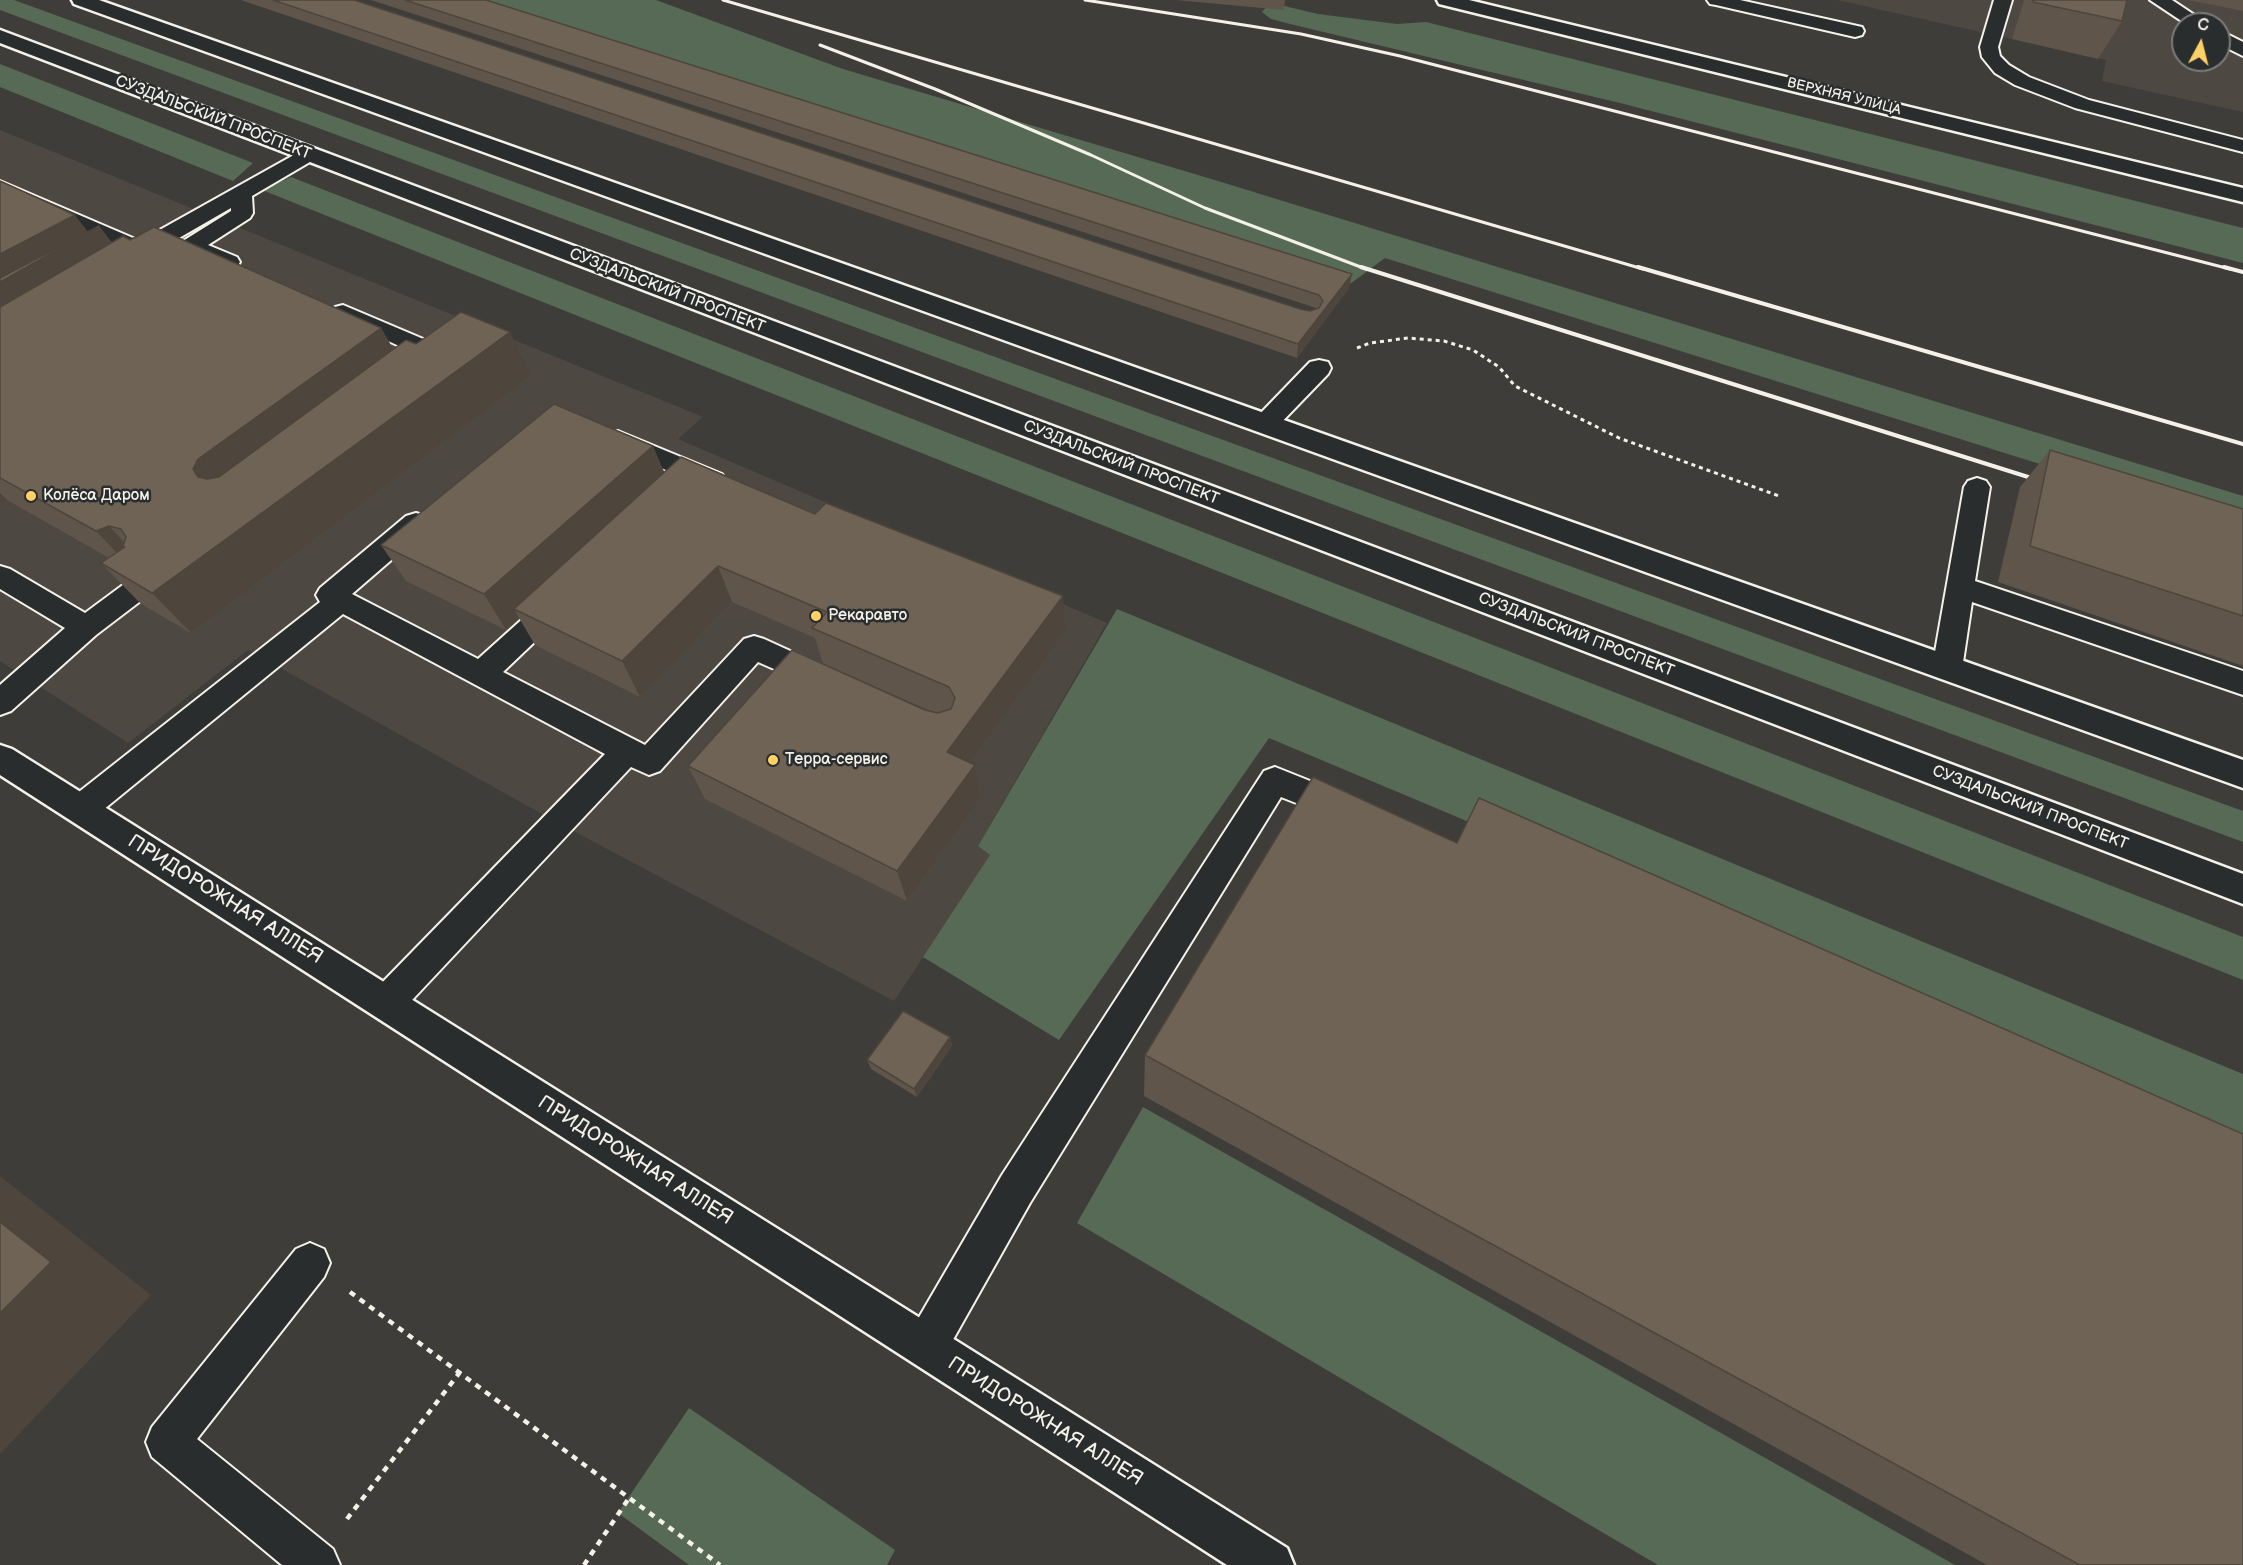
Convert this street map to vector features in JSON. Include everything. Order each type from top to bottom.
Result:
[{"type":"main road","points":[[81,0],[2243,774]]},
{"type":"main road","name":"ВЕРХНЯЯ УЛИЦА","points":[[1446,0],[2243,195]]},
{"type":"main road","name":"СУЗДАЛЬСКИЙ ПРОСПЕКТ","points":[[0,36],[2243,889]]},
{"type":"main road","name":"ПРИДОРОЖНАЯ АЛЛЕЯ","points":[[0,758],[1270,1565]]},
{"type":"lane","points":[[1716,0],[1855,31]]},
{"type":"lane","points":[[2003,0],[1989,47],[1991,57],[2002,69],[2022,81],[2082,104],[2243,146]]},
{"type":"lane","points":[[2159,0],[2179,12]]},
{"type":"lane","points":[[110,267],[308,154]]},
{"type":"lane","points":[[0,188],[141,250]]},
{"type":"lane","points":[[161,264],[242,213],[241,193]]},
{"type":"lane","points":[[191,246],[255,274]]},
{"type":"lane","points":[[318,301],[445,357],[418,377]]},
{"type":"lane","points":[[1265,424],[1319,368]]},
{"type":"lane","points":[[593,429],[689,482],[742,492]]},
{"type":"lane","points":[[1947,669],[1977,487]]},
{"type":"lane","points":[[440,503],[330,595],[650,762],[754,647],[849,690]]},
{"type":"lane","points":[[0,576],[86,627]]},
{"type":"lane","points":[[0,703],[86,627],[148,580]]},
{"type":"lane","points":[[481,674],[576,586]]},
{"type":"lane","points":[[1960,587],[2243,683]]},
{"type":"lane","points":[[81,809],[341,600]]},
{"type":"lane","points":[[386,1003],[628,750]]},
{"type":"lane","points":[[926,1346],[1016,1189],[1275,780],[1377,824]]},
{"type":"lane","points":[[310,1263],[167,1442],[315,1564]]},
{"type":"path","points":[[1319,368],[1340,354],[1370,343],[1408,338],[1444,341],[1473,350],[1499,367],[1515,386],[1619,438],[1779,496]]},
{"type":"path","points":[[310,1263],[720,1565]]},
{"type":"path","points":[[315,1564],[460,1372]]},
{"type":"path","points":[[584,1565],[629,1498]]},
{"type":"shaded area","points":[[1837,0],[2243,0],[2243,112],[2102,81],[2106,60]]},
{"type":"shaded area","points":[[0,130],[703,417],[678,439],[1107,623],[978,846],[991,855],[894,1001],[560,824],[248,650],[128,743],[0,661]]},
{"type":"green space","points":[[0,0],[14,0],[2243,811],[2243,842],[0,10]]},
{"type":"green space","points":[[451,0],[656,0],[843,69],[1218,181],[2243,496],[2243,528],[1385,258],[1346,287]]},
{"type":"green space","points":[[1268,5],[1397,24],[1426,22],[2243,228],[2243,263],[1620,103],[1286,23],[1271,19],[1262,12]]},
{"type":"green space","points":[[0,64],[253,163],[233,181],[0,87]]},
{"type":"green space","points":[[291,177],[2243,937],[2243,980],[262,190]]},
{"type":"green space","points":[[1117,609],[2243,1074],[2243,1147],[1269,738],[1059,1040],[923,957],[990,855],[978,846]]},
{"type":"green space","points":[[1143,1107],[1955,1565],[1658,1565],[1077,1223]]},
{"type":"green space","points":[[689,1408],[895,1550],[887,1565],[689,1565],[618,1513]]},
{"type":"building","points":[[273,0],[354,0],[1300,309],[1310,311],[1319,308],[1323,301],[1319,295],[405,0],[486,0],[1352,274],[1298,344]]},
{"type":"building","points":[[2033,0],[2127,0],[2122,21],[2033,2]]},
{"type":"building","points":[[0,181],[75,215],[0,254]]},
{"type":"building","points":[[99,226],[0,282],[0,278]]},
{"type":"building","points":[[154,227],[381,328],[198,459],[193,469],[198,477],[207,479],[219,477],[406,340],[416,344],[461,312],[510,332],[152,593],[101,563],[125,547],[123,546],[126,537],[121,529],[109,526],[96,531],[0,478],[0,307],[123,236],[130,240]]},
{"type":"building","points":[[554,404],[653,446],[484,594],[381,545]]},
{"type":"building","points":[[2050,450],[2243,509],[2243,616],[2030,546]]},
{"type":"building","points":[[681,457],[815,514],[826,503],[1063,596],[947,752],[975,765],[897,871],[688,766],[792,650],[925,710],[938,713],[951,709],[955,698],[949,687],[812,628],[827,612],[718,566],[622,661],[514,609]]},
{"type":"building","points":[[1313,777],[1457,843],[1479,798],[2243,1134],[2243,1565],[2080,1565],[1145,1055]]},
{"type":"building","points":[[903,1011],[950,1037],[914,1089],[867,1060]]},
{"type":"building","points":[[0,1222],[51,1262],[0,1313]]},
{"type":"railway","points":[[723,0],[1643,269]]},
{"type":"railway","points":[[1085,0],[1301,34],[1400,56],[2230,269]]},
{"type":"railway","points":[[820,45],[935,89],[1091,155],[1205,208],[1366,269]]},
{"type":"railway","points":[[1361,267],[2044,482]]},
{"type":"railway","points":[[1638,267],[2243,444]]},
{"type":"railway","points":[[2224,267],[2243,272]]},
{"type":"place","name":"Колёса Даром","points":[[31,496]]},
{"type":"place","name":"Рекаравто","points":[[816,616]]},
{"type":"place","name":"Терра-сервис","points":[[773,760]]}]
